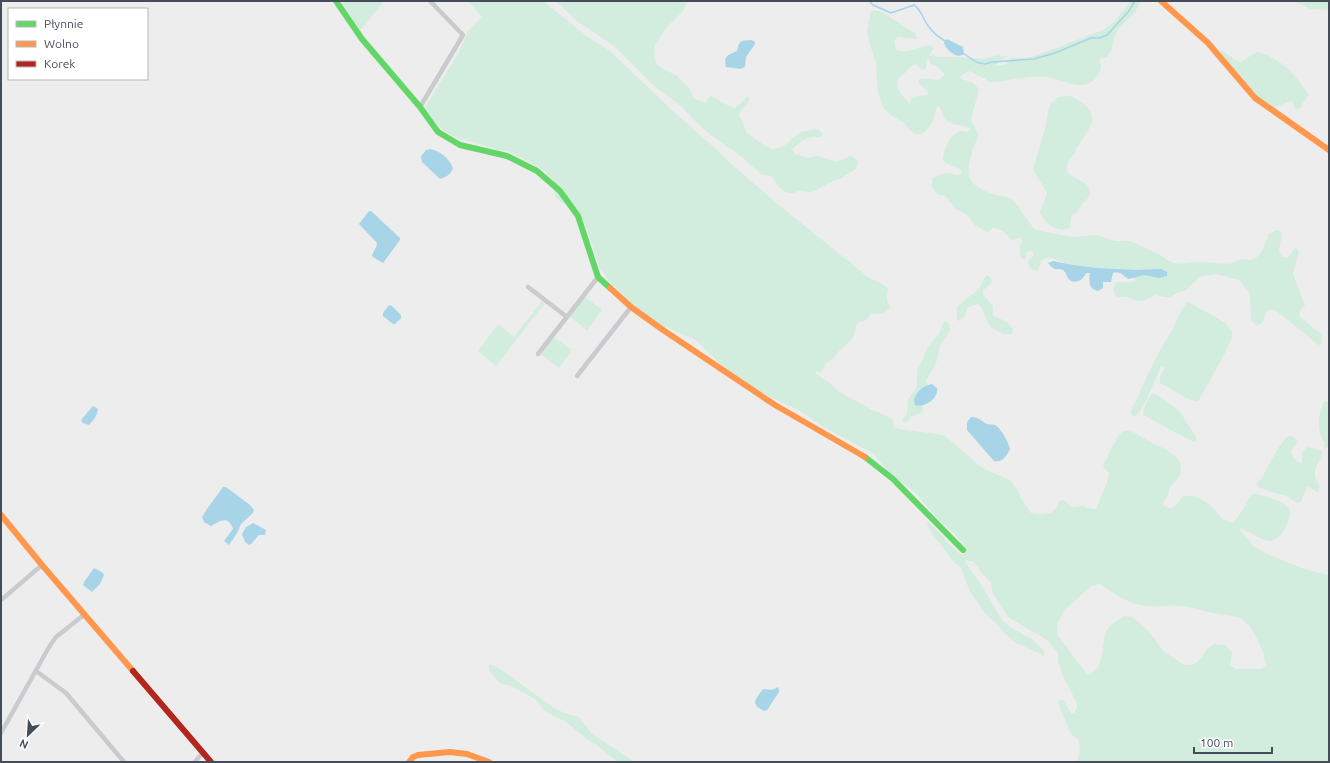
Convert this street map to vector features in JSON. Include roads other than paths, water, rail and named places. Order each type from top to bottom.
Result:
[{"type":"street","points":[[336,1],[362,39],[420,107],[438,132],[460,145],[507,156],[537,171],[560,191],[578,216],[598,277],[631,307],[775,405],[867,458],[893,479],[963,550]]},
{"type":"street","points":[[420,107],[463,35],[430,1]]},
{"type":"street","points":[[1161,1],[1218,53],[1255,98],[1329,150]]},
{"type":"street","points":[[538,354],[598,277]]},
{"type":"street","points":[[528,286],[567,317]]},
{"type":"street","points":[[577,376],[631,307]]},
{"type":"street","points":[[1,515],[42,565],[212,762]]},
{"type":"street","points":[[1,600],[42,565]]},
{"type":"street","points":[[1,733],[56,637],[85,614]]},
{"type":"street","points":[[36,671],[66,693],[124,762]]},
{"type":"street","points":[[195,762],[203,752]]},
{"type":"street","points":[[409,762],[413,757],[418,755],[450,752],[467,754],[489,762]]},
{"type":"water","points":[[947,39],[963,47],[964,54],[958,56],[951,52],[945,46],[944,42]]},
{"type":"water","points":[[751,40],[754,41],[755,44],[746,57],[745,67],[740,69],[726,67],[725,60],[727,56],[737,51],[741,42]]},
{"type":"water","points":[[430,149],[447,158],[453,168],[451,172],[440,179],[422,162],[421,156],[426,150]]},
{"type":"water","points":[[369,211],[371,211],[400,238],[383,263],[372,255],[377,243],[359,224]]},
{"type":"water","points":[[1053,261],[1097,268],[1136,270],[1161,269],[1167,272],[1167,276],[1159,278],[1144,275],[1129,279],[1118,272],[1115,272],[1113,273],[1111,282],[1103,282],[1103,288],[1098,291],[1091,287],[1089,282],[1090,273],[1086,273],[1081,280],[1073,282],[1068,278],[1063,270],[1054,269],[1048,263]]},
{"type":"water","points":[[389,305],[401,315],[401,318],[395,324],[383,316],[383,313]]},
{"type":"water","points":[[932,384],[937,388],[934,399],[927,404],[919,406],[915,405],[914,399],[919,391]]},
{"type":"water","points":[[93,406],[98,409],[95,417],[89,425],[83,423],[81,420]]},
{"type":"water","points":[[971,417],[977,418],[986,424],[995,425],[1000,429],[1010,449],[1004,458],[999,461],[994,461],[967,430],[967,422]]},
{"type":"water","points":[[223,487],[226,487],[250,505],[254,510],[253,513],[241,524],[229,545],[224,541],[233,529],[229,522],[224,520],[211,526],[204,522],[202,517]]},
{"type":"water","points":[[253,523],[266,530],[265,535],[259,535],[249,545],[245,542],[242,534],[246,527]]},
{"type":"water","points":[[94,568],[102,572],[104,575],[100,584],[92,592],[83,585]]},
{"type":"water","points":[[778,687],[779,692],[767,710],[764,711],[755,704],[756,699],[763,689],[772,690]]},
{"type":"waterway","points":[[869,1],[873,5],[891,13],[914,5],[917,7],[933,31],[947,42]]},
{"type":"waterway","points":[[963,53],[976,62],[985,64],[992,62],[1034,59],[1055,53],[1091,38],[1099,38],[1107,35],[1128,12],[1135,1]]}]
